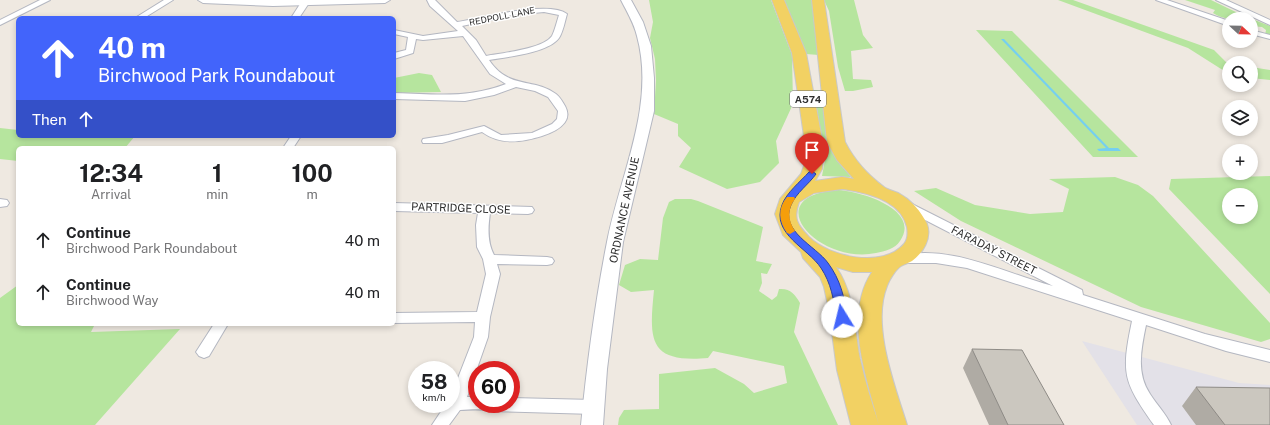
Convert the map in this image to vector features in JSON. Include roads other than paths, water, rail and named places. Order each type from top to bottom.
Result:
[{"type":"main road","name":"A574","points":[[778,0],[799,53],[816,162],[812,174],[787,203],[784,213],[786,224],[792,234],[802,245],[824,264],[833,279],[840,302],[848,360],[865,425]]},
{"type":"main road","name":"A574","points":[[818,0],[836,142],[842,156],[853,169],[909,212],[914,218],[919,230],[918,242],[910,252],[895,261],[879,278],[874,290],[871,324],[877,363],[893,425]]},
{"type":"main road","name":"A574","points":[[794,195],[807,188],[823,184],[855,185],[886,195]]},
{"type":"main road","name":"A574","points":[[802,245],[818,254],[849,263],[875,265],[895,261]]},
{"type":"street","points":[[0,23],[46,0]]},
{"type":"street","points":[[142,16],[169,0]]},
{"type":"street","points":[[204,0],[305,3],[385,0]]},
{"type":"street","points":[[427,141],[444,141],[460,137],[465,132],[484,129],[498,137],[516,138],[542,134],[557,127],[562,117],[561,105],[555,98],[542,90],[515,84],[503,79],[490,70],[458,24],[433,4],[432,0]]},
{"type":"street","name":"ORDNANCE AVENUE","points":[[592,425],[597,369],[616,242],[647,111],[649,71],[643,37],[639,24],[626,0]]},
{"type":"street","points":[[1160,0],[1222,22]]},
{"type":"street","points":[[1220,0],[1270,23]]},
{"type":"street","points":[[296,16],[305,3]]},
{"type":"street","name":"REDPOLL LANE","points":[[458,24],[535,9],[550,9],[562,12],[563,14],[556,36],[551,41],[536,48],[483,58]]},
{"type":"street","points":[[0,16],[14,16]]},
{"type":"street","points":[[396,33],[412,38],[435,38],[464,33]]},
{"type":"street","points":[[1258,34],[1270,37]]},
{"type":"street","points":[[396,55],[410,51],[409,46],[412,38]]},
{"type":"street","points":[[396,96],[465,98],[491,93],[515,84]]},
{"type":"street","name":"FARADAY STREET","points":[[886,195],[1097,304]]},
{"type":"street","name":"PARTRIDGE CLOSE","points":[[396,207],[528,210]]},
{"type":"street","points":[[460,393],[481,337],[483,318],[490,293],[493,274],[490,259],[483,247],[482,225],[484,210]]},
{"type":"street","name":"FARADAY STREET","points":[[895,261],[932,257],[952,260],[1097,304],[1140,319],[1250,352],[1270,356]]},
{"type":"street","points":[[490,259],[547,261]]},
{"type":"street","points":[[396,318],[483,318]]},
{"type":"street","points":[[1140,319],[1134,355],[1133,376],[1138,387],[1163,425]]},
{"type":"street","points":[[204,352],[220,326]]},
{"type":"street","points":[[520,405],[594,407]]},
{"type":"street","points":[[440,425],[449,413]]},
{"type":"water","points":[[1001,39],[1004,39],[1109,148],[1118,148],[1121,151],[1099,151],[1097,149],[1106,148]]}]
